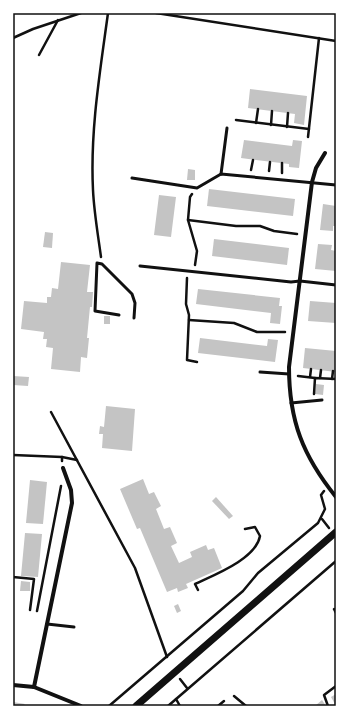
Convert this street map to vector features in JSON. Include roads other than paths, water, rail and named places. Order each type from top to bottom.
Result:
[{"type":"street","points":[[324,153],[316,168],[312,182],[289,375],[291,403],[302,446],[312,466],[336,497]]},
{"type":"street","points":[[34,687],[72,503],[71,490],[63,468]]},
{"type":"street","points":[[136,706],[336,532]]},
{"type":"street","points":[[13,685],[34,687],[81,706]]},
{"type":"lane","points":[[221,174],[227,128]]},
{"type":"lane","points":[[132,178],[197,188],[221,174],[336,185]]},
{"type":"lane","points":[[119,315],[95,311],[97,263],[102,264],[132,294],[136,302],[134,318]]},
{"type":"lane","points":[[140,266],[291,282],[300,281],[336,285]]},
{"type":"lane","points":[[260,372],[289,375]]},
{"type":"lane","points":[[291,403],[322,400]]},
{"type":"lane","points":[[47,624],[74,627]]}]
